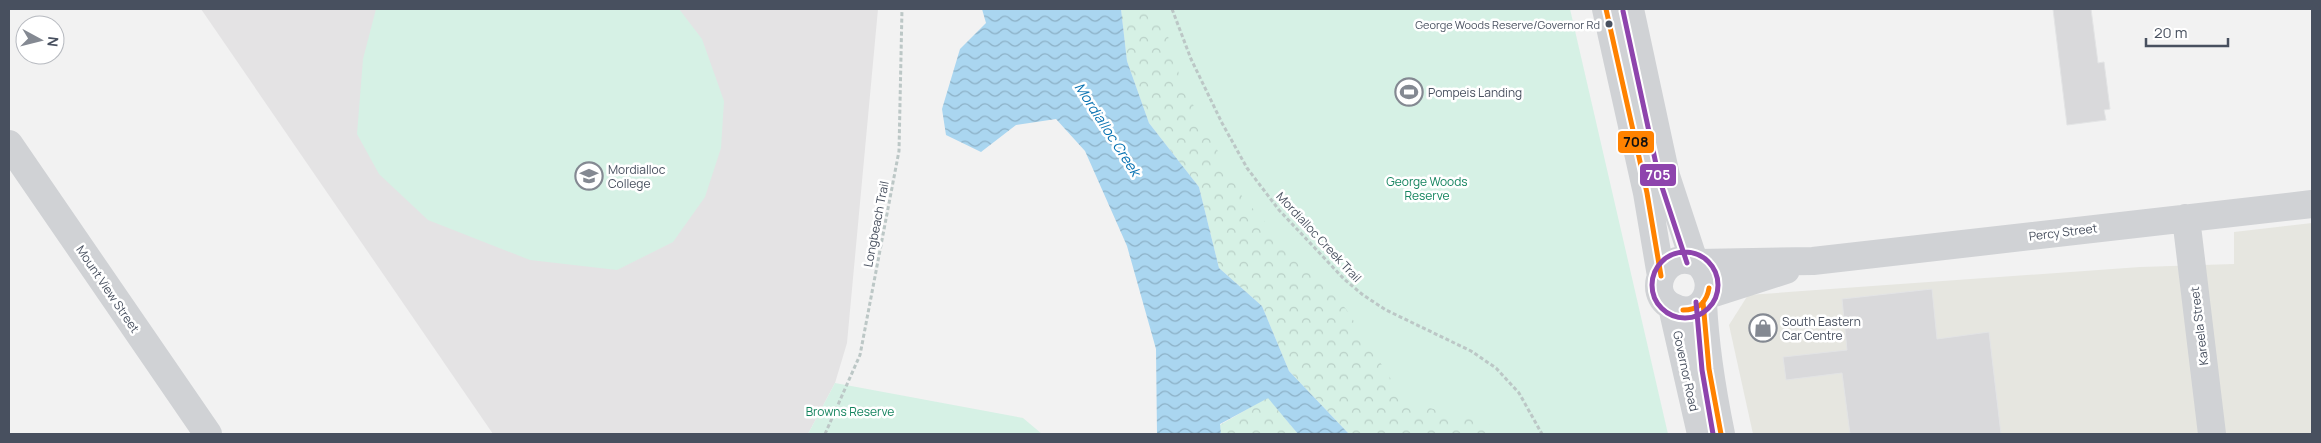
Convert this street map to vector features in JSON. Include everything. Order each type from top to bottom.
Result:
[{"type":"street","points":[[1606,9],[1646,193],[1661,276],[1660,290],[1662,297],[1672,307],[1688,310],[1706,299],[1710,281],[1703,268],[1696,262],[1686,260],[1671,264],[1661,276]]},
{"type":"street","points":[[1630,9],[1666,176],[1696,262]]},
{"type":"street","name":"Mount View Street","points":[[9,144],[208,434]]},
{"type":"street","name":"Percy Street","points":[[1696,262],[1813,261],[2312,204]]},
{"type":"street","name":"Kareela Street","points":[[2186,218],[2212,434]]},
{"type":"street","name":"Percy Street","points":[[1706,299],[1813,261]]},
{"type":"street","name":"Governor Road","points":[[1706,299],[1704,341],[1721,434]]},
{"type":"street","name":"Governor Road","points":[[1672,307],[1701,434]]},
{"type":"path","name":"Longbeach Trail","points":[[825,434],[860,355],[897,160],[902,9]]},
{"type":"path","name":"Mordialloc Creek Trail","points":[[1172,9],[1191,59],[1222,124],[1247,168],[1279,210],[1344,279],[1363,295],[1386,310],[1471,351],[1496,368],[1519,392],[1542,434]]},
{"type":"shaded area","name":"Mordialloc College","points":[[201,9],[878,9],[847,343],[835,383],[808,434],[493,434]]},
{"type":"shaded area","points":[[2312,223],[2312,434],[1753,434],[1729,325],[1748,295],[2140,267],[2234,264],[2234,232]]},
{"type":"green space","points":[[376,9],[679,9],[702,39],[724,101],[721,148],[705,197],[673,242],[617,270],[530,260],[428,220],[379,174],[357,134],[363,59]]},
{"type":"green space","points":[[1121,9],[1160,9],[1182,84],[1243,198],[1346,309],[1405,401],[1498,427],[1496,434],[1349,434],[1289,371],[1262,306],[1219,268],[1199,187],[1149,123],[1127,61]]},
{"type":"green space","name":"George Woods Reserve","points":[[1143,9],[1570,9],[1668,434],[1408,434],[1265,276]]},
{"type":"green space","name":"Browns Reserve","points":[[835,383],[1023,418],[1042,434],[808,434]]},
{"type":"green space","points":[[1268,397],[1298,434],[1221,434],[1220,425]]},
{"type":"water","name":"Mordialloc Creek","points":[[982,9],[1121,9],[1127,61],[1149,123],[1199,187],[1219,268],[1262,306],[1289,371],[1349,434],[1298,434],[1268,398],[1220,424],[1221,434],[1157,434],[1156,349],[1127,246],[1085,151],[1056,119],[1016,125],[981,152],[946,135],[942,109],[960,49],[986,23]]},
{"type":"building","points":[[2053,9],[2091,9],[2098,63],[2104,62],[2110,109],[2104,110],[2106,120],[2067,125]]},
{"type":"building","points":[[1932,289],[1937,339],[1989,332],[2001,434],[1850,434],[1842,373],[1786,380],[1783,357],[1847,350],[1842,299]]},
{"type":"transit line","name":"708","points":[[1606,9],[1647,193],[1661,276]]},
{"type":"transit line","name":"705","points":[[1623,11],[1659,178],[1687,263]]},
{"type":"transit line","name":"705","points":[[1685,252],[1698,255],[1708,262],[1715,272],[1718,285],[1715,298],[1708,308],[1698,315],[1685,318],[1672,315],[1662,308],[1655,298],[1652,285],[1655,272],[1662,262],[1672,255],[1685,252]]},
{"type":"transit line","name":"708","points":[[1683,310],[1693,309],[1701,304],[1709,288]]},
{"type":"transit line","name":"705","points":[[1696,302],[1702,370],[1713,434]]},
{"type":"transit line","name":"708","points":[[1703,302],[1709,369],[1721,434]]},
{"type":"place","name":"George Woods Reserve/Governor Rd","points":[[1609,24]]},
{"type":"place","name":"Pompeis Landing","points":[[1409,92]]},
{"type":"place","name":"Mordialloc College","points":[[589,176]]},
{"type":"place","name":"South Eastern Car Centre","points":[[1763,328]]}]
